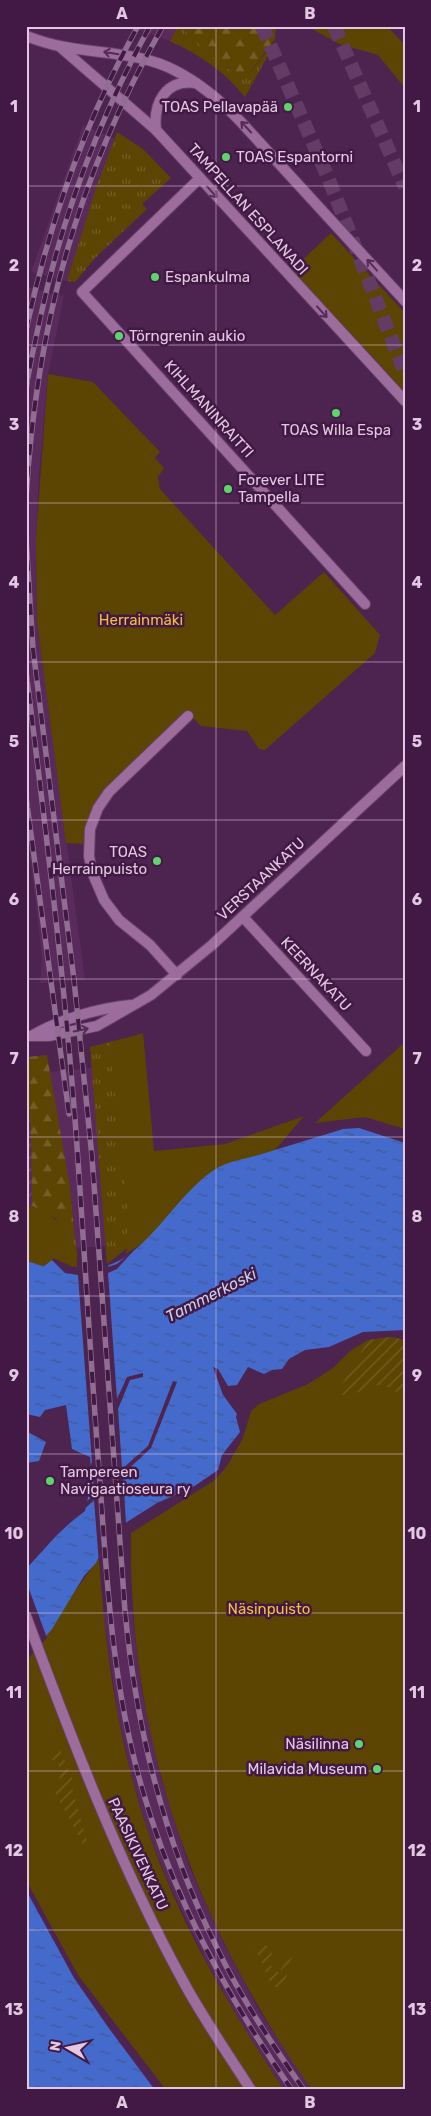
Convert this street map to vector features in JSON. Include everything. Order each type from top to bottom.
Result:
[{"type":"street","name":"TAMPELLAN ESPLANADI","points":[[26,36],[60,46],[109,52],[159,64],[196,83],[221,101],[405,301]]},
{"type":"street","name":"TAMPELLAN ESPLANADI","points":[[60,46],[156,130],[405,401]]},
{"type":"street","points":[[156,130],[154,119],[162,97],[177,84],[196,83]]},
{"type":"street","name":"KIHLMANINRAITTI","points":[[200,178],[82,292],[365,604]]},
{"type":"street","points":[[177,974],[150,945],[119,920],[104,900],[92,872],[89,856],[90,829],[98,808],[109,792],[188,716]]},
{"type":"street","name":"VERSTAANKATU","points":[[30,1036],[48,1026],[114,1007],[132,1005],[151,995],[243,917],[405,766]]},
{"type":"street","name":"KEERNAKATU","points":[[243,917],[366,1051]]},
{"type":"street","name":"PAASIKIVENKATU","points":[[26,1616],[89,1783],[155,1927],[183,1982],[251,2090]]},
{"type":"shaded area","points":[[126,26],[178,26],[170,41]]},
{"type":"shaded area","points":[[83,125],[115,139],[67,281],[31,272]]},
{"type":"shaded area","points":[[27,287],[64,296],[48,374],[39,476],[36,537],[37,621],[85,980],[40,983],[42,959],[26,826]]},
{"type":"shaded area","points":[[26,1057],[31,1136],[32,1206],[26,1206]]},
{"type":"shaded area","points":[[92,1068],[106,1246],[76,1248],[70,1187],[48,1072]]},
{"type":"shaded area","points":[[132,1610],[141,1687],[160,1775],[189,1866],[222,1940],[260,2012],[312,2090],[284,2090],[242,2026],[206,1961],[168,1882],[149,1834],[132,1779],[118,1716],[103,1612]]},
{"type":"green space","points":[[178,26],[192,35],[216,60],[247,76],[277,39],[245,97],[229,79],[211,64],[170,41]]},
{"type":"green space","points":[[178,26],[276,26],[275,39],[247,76],[237,74],[219,63]]},
{"type":"green space","points":[[307,26],[387,26],[405,45],[405,88],[378,55],[339,44]]},
{"type":"green space","points":[[117,132],[143,149],[171,178],[142,204],[147,209],[95,258],[75,282],[67,281],[96,188]]},
{"type":"green space","points":[[331,233],[405,313],[405,392],[292,270]]},
{"type":"green space","name":"Herrainmäki","points":[[48,374],[93,382],[160,452],[155,458],[164,468],[158,477],[160,489],[275,615],[324,572],[380,635],[375,653],[265,750],[259,749],[247,731],[201,726],[188,713],[111,782],[96,801],[87,822],[83,844],[66,843],[37,621],[36,537]]},
{"type":"green space","points":[[143,1033],[154,1151],[225,1144],[304,1116],[275,1150],[221,1166],[143,1243],[126,1254],[129,1220],[109,1043]]},
{"type":"green space","points":[[125,1038],[141,1233],[126,1249],[107,1264],[90,1047]]},
{"type":"green space","points":[[405,1042],[405,1129],[365,1117],[315,1123]]},
{"type":"green space","points":[[47,1055],[70,1187],[76,1248],[55,1218],[32,1206],[31,1136],[26,1057]]},
{"type":"green space","points":[[26,1206],[49,1214],[63,1227],[76,1247],[77,1267],[47,1263],[44,1266],[26,1261]]},
{"type":"green space","name":"Näsinpuisto","points":[[391,1337],[405,1340],[405,2090],[312,2090],[270,2026],[234,1961],[202,1894],[176,1826],[156,1755],[141,1683],[133,1609],[131,1533],[215,1480],[227,1466],[243,1438],[251,1411],[259,1404],[308,1384],[333,1368],[350,1351],[368,1340]]},
{"type":"green space","points":[[391,1337],[405,1340],[405,1399],[395,1391],[380,1385],[343,1395],[340,1388],[368,1340]]},
{"type":"green space","points":[[99,1558],[107,1641],[115,1696],[125,1751],[144,1820],[176,1901],[215,1979],[284,2090],[165,2090],[76,1976],[26,1883],[26,1659]]},
{"type":"green space","points":[[59,1747],[72,1778],[71,1784],[88,1845],[84,1846],[53,1789],[60,1784],[59,1765],[52,1760]]},
{"type":"green space","points":[[264,1945],[272,1947],[271,1966],[276,1972],[280,1972],[289,1950],[293,1953],[284,1985],[278,1989],[270,1982],[254,1946]]},
{"type":"water","name":"Tammerkoski","points":[[359,1128],[405,1143],[405,1330],[363,1332],[329,1347],[305,1350],[289,1359],[282,1369],[272,1370],[264,1374],[248,1367],[237,1385],[228,1386],[218,1369],[213,1367],[223,1395],[237,1414],[240,1432],[222,1455],[218,1470],[193,1487],[157,1503],[111,1532],[96,1563],[84,1576],[52,1629],[26,1659],[26,1566],[48,1540],[85,1511],[92,1479],[90,1457],[72,1449],[66,1405],[45,1410],[40,1417],[26,1414],[26,1261],[44,1266],[52,1260],[81,1268],[105,1266],[126,1256],[145,1240],[199,1182],[219,1167],[343,1129]]},
{"type":"water","points":[[26,1431],[46,1442],[39,1461],[26,1463]]},
{"type":"water","points":[[26,1883],[76,1976],[164,2090],[26,2090]]},
{"type":"pier","points":[[136,1248],[117,1269],[108,1273],[117,1399],[127,1377],[143,1373],[143,1377],[130,1380],[118,1409],[122,1469],[148,1446],[173,1381],[177,1382],[151,1448],[123,1474],[126,1524],[113,1534],[99,1563],[94,1500],[56,1536],[26,1569],[26,1562],[44,1542],[83,1509],[84,1504],[94,1495],[93,1470],[89,1477],[92,1462],[78,1275],[65,1273],[52,1260],[53,1258],[73,1267],[78,1267],[78,1265],[108,1264],[108,1267],[117,1264]]},
{"type":"pier","points":[[26,1581],[47,1638],[26,1661]]},
{"type":"pier","points":[[26,1880],[78,1975],[166,2090],[155,2090],[74,1978],[26,1890]]},
{"type":"tunnel","points":[[262,26],[329,180],[405,373]]},
{"type":"tunnel","points":[[334,26],[405,187]]},
{"type":"railway","points":[[26,330],[46,251],[71,173],[101,99],[138,26]]},
{"type":"railway","points":[[26,390],[32,354],[49,281],[71,206],[114,97],[150,26]]},
{"type":"railway","points":[[26,499],[31,435],[40,373],[51,313],[66,254],[84,196],[107,139],[133,83],[163,26]]},
{"type":"railway","points":[[26,538],[33,649],[74,980],[92,1157],[125,1611],[137,1698],[155,1784],[182,1867],[198,1908],[226,1967],[269,2038],[304,2090]]},
{"type":"railway","points":[[26,671],[69,1049],[105,1560],[113,1637],[124,1713],[142,1788],[169,1869],[204,1945],[224,1983],[245,2019],[292,2090]]},
{"type":"railway","points":[[26,797],[69,1114]]},
{"type":"place","name":"TOAS Pellavapää","points":[[288,107]]},
{"type":"place","name":"TOAS Espantorni","points":[[226,157]]},
{"type":"place","name":"Espankulma","points":[[155,277]]},
{"type":"place","name":"Törngrenin aukio","points":[[119,336]]},
{"type":"place","name":"TOAS Willa Espa","points":[[336,413]]},
{"type":"place","name":"Forever LITE Tampella","points":[[228,489]]},
{"type":"place","name":"TOAS Herrainpuisto","points":[[157,861]]},
{"type":"place","name":"Tampereen Navigaatioseura ry","points":[[50,1481]]},
{"type":"place","name":"Näsilinna","points":[[359,1744]]},
{"type":"place","name":"Milavida Museum","points":[[377,1769]]}]
